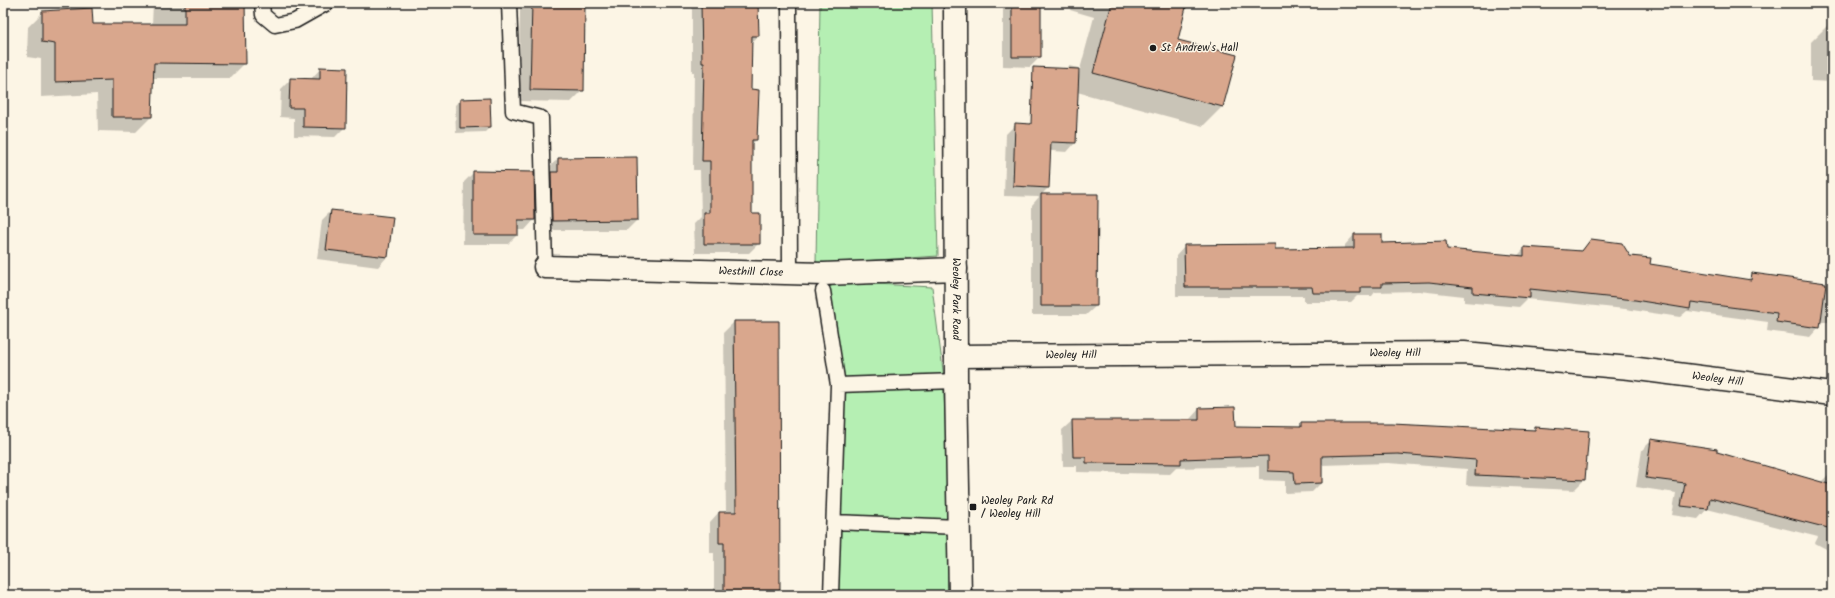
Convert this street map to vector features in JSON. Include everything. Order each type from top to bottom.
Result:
[{"type":"street","name":"Weoley Park Road","points":[[955,3],[956,381],[960,595]]},
{"type":"street","name":"Westhill Close","points":[[545,267],[823,274],[956,270]]},
{"type":"street","name":"Weoley Hill","points":[[956,356],[1464,353],[1630,368],[1832,394]]},
{"type":"lane","points":[[262,3],[263,15],[275,25],[295,21],[327,3]]},
{"type":"lane","points":[[509,3],[513,111],[541,118],[545,267]]},
{"type":"lane","points":[[789,3],[790,272]]},
{"type":"lane","points":[[823,291],[838,385],[831,595]]},
{"type":"lane","points":[[838,385],[956,381]]},
{"type":"lane","points":[[834,522],[959,527]]},
{"type":"green space","points":[[820,3],[932,3],[938,256],[816,264]]},
{"type":"green space","points":[[838,282],[932,287],[943,370],[948,484],[948,595],[834,595],[836,528],[828,288]]},
{"type":"building","points":[[185,3],[245,3],[246,64],[154,63],[152,117],[112,117],[112,80],[55,82],[55,44],[42,42],[42,11],[92,8],[93,24],[185,24]]},
{"type":"building","points":[[532,3],[585,3],[584,91],[530,90]]},
{"type":"building","points":[[701,3],[758,3],[759,36],[752,36],[751,89],[759,90],[757,140],[752,140],[752,213],[760,213],[760,244],[704,244],[704,213],[710,213],[710,161],[702,161],[704,63],[702,63]]},
{"type":"building","points":[[1012,3],[1041,3],[1041,57],[1012,57]]},
{"type":"building","name":"St Andrew's Hall","points":[[1112,3],[1187,3],[1178,40],[1237,55],[1223,107],[1093,73]]},
{"type":"building","points":[[320,67],[347,68],[346,128],[303,127],[303,108],[289,108],[290,78],[320,79]]},
{"type":"building","points":[[1033,67],[1079,69],[1076,143],[1051,142],[1049,188],[1013,186],[1015,123],[1031,124]]},
{"type":"building","points":[[490,98],[491,127],[460,128],[460,99]]},
{"type":"building","points":[[637,157],[638,220],[552,221],[551,172],[558,172],[558,158]]},
{"type":"building","points":[[473,171],[534,172],[535,220],[518,220],[518,235],[473,235]]},
{"type":"building","points":[[1041,194],[1098,194],[1097,306],[1041,306]]},
{"type":"building","points":[[331,210],[393,217],[388,257],[326,250]]},
{"type":"building","points":[[1354,234],[1382,234],[1382,243],[1446,241],[1447,249],[1524,256],[1524,247],[1582,251],[1591,239],[1622,243],[1630,256],[1651,258],[1650,264],[1751,280],[1752,273],[1826,283],[1820,328],[1776,322],[1777,313],[1691,302],[1690,309],[1635,300],[1530,289],[1530,298],[1473,293],[1473,287],[1429,282],[1382,283],[1382,287],[1361,287],[1361,293],[1313,293],[1312,287],[1185,287],[1184,245],[1275,244],[1275,249],[1354,248]]},
{"type":"building","points":[[734,321],[779,321],[780,595],[724,595],[724,543],[719,543],[719,512],[736,512]]},
{"type":"building","points":[[1235,407],[1236,426],[1301,427],[1301,423],[1392,423],[1535,430],[1535,427],[1589,431],[1585,480],[1475,475],[1476,460],[1398,454],[1322,456],[1322,483],[1295,484],[1294,472],[1268,471],[1268,456],[1181,459],[1181,464],[1086,463],[1086,457],[1073,457],[1072,420],[1199,420],[1199,408]]},
{"type":"building","points":[[1651,439],[1717,449],[1717,452],[1832,485],[1832,529],[1710,498],[1708,509],[1681,506],[1685,483],[1646,478]]},
{"type":"place","name":"St Andrew's Hall","points":[[1153,48]]},
{"type":"place","name":"Weoley Park Rd / Weoley Hill","points":[[973,507]]}]
